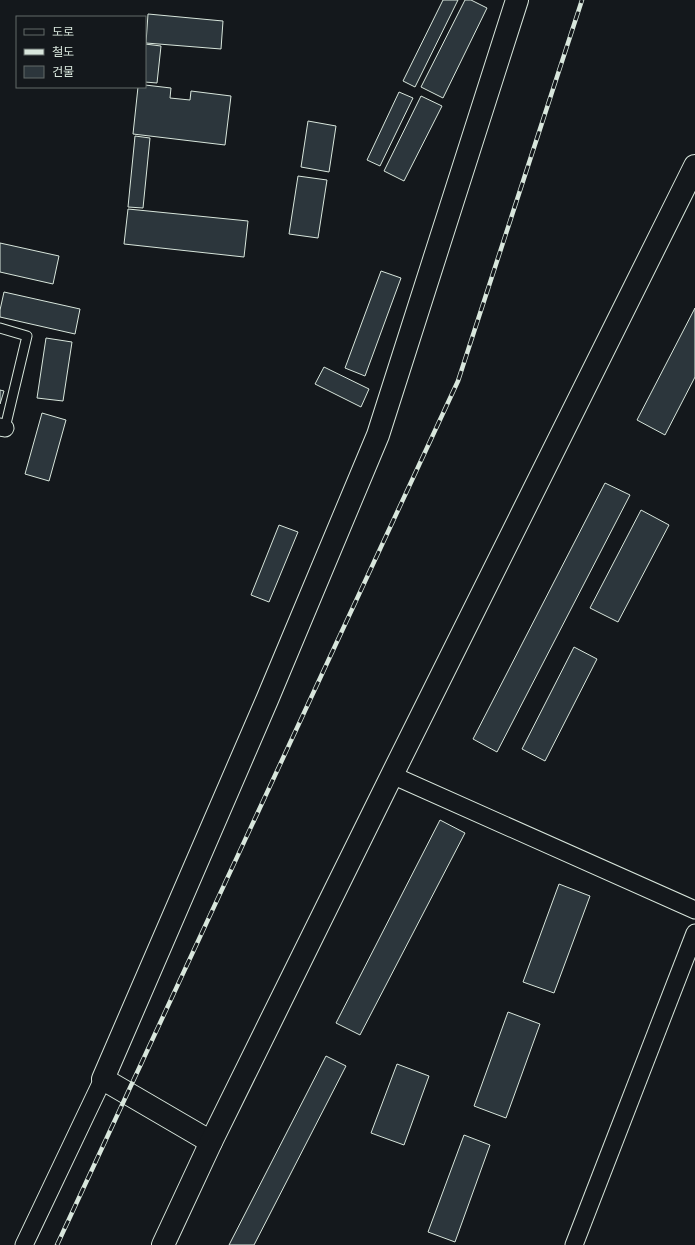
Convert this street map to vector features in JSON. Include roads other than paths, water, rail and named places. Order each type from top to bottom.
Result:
[{"type":"street","points":[[24,1245],[103,1080],[264,707],[378,435],[517,0]]},
{"type":"street","points":[[162,1245],[211,1142],[392,775],[694,171]]},
{"type":"street","points":[[392,775],[695,910]]},
{"type":"street","points":[[574,1245],[695,933]]},
{"type":"street","points":[[103,1080],[211,1142]]},
{"type":"lane","points":[[0,328],[28,336],[3,427]]},
{"type":"railway","points":[[57,1245],[458,381],[582,0]]}]
